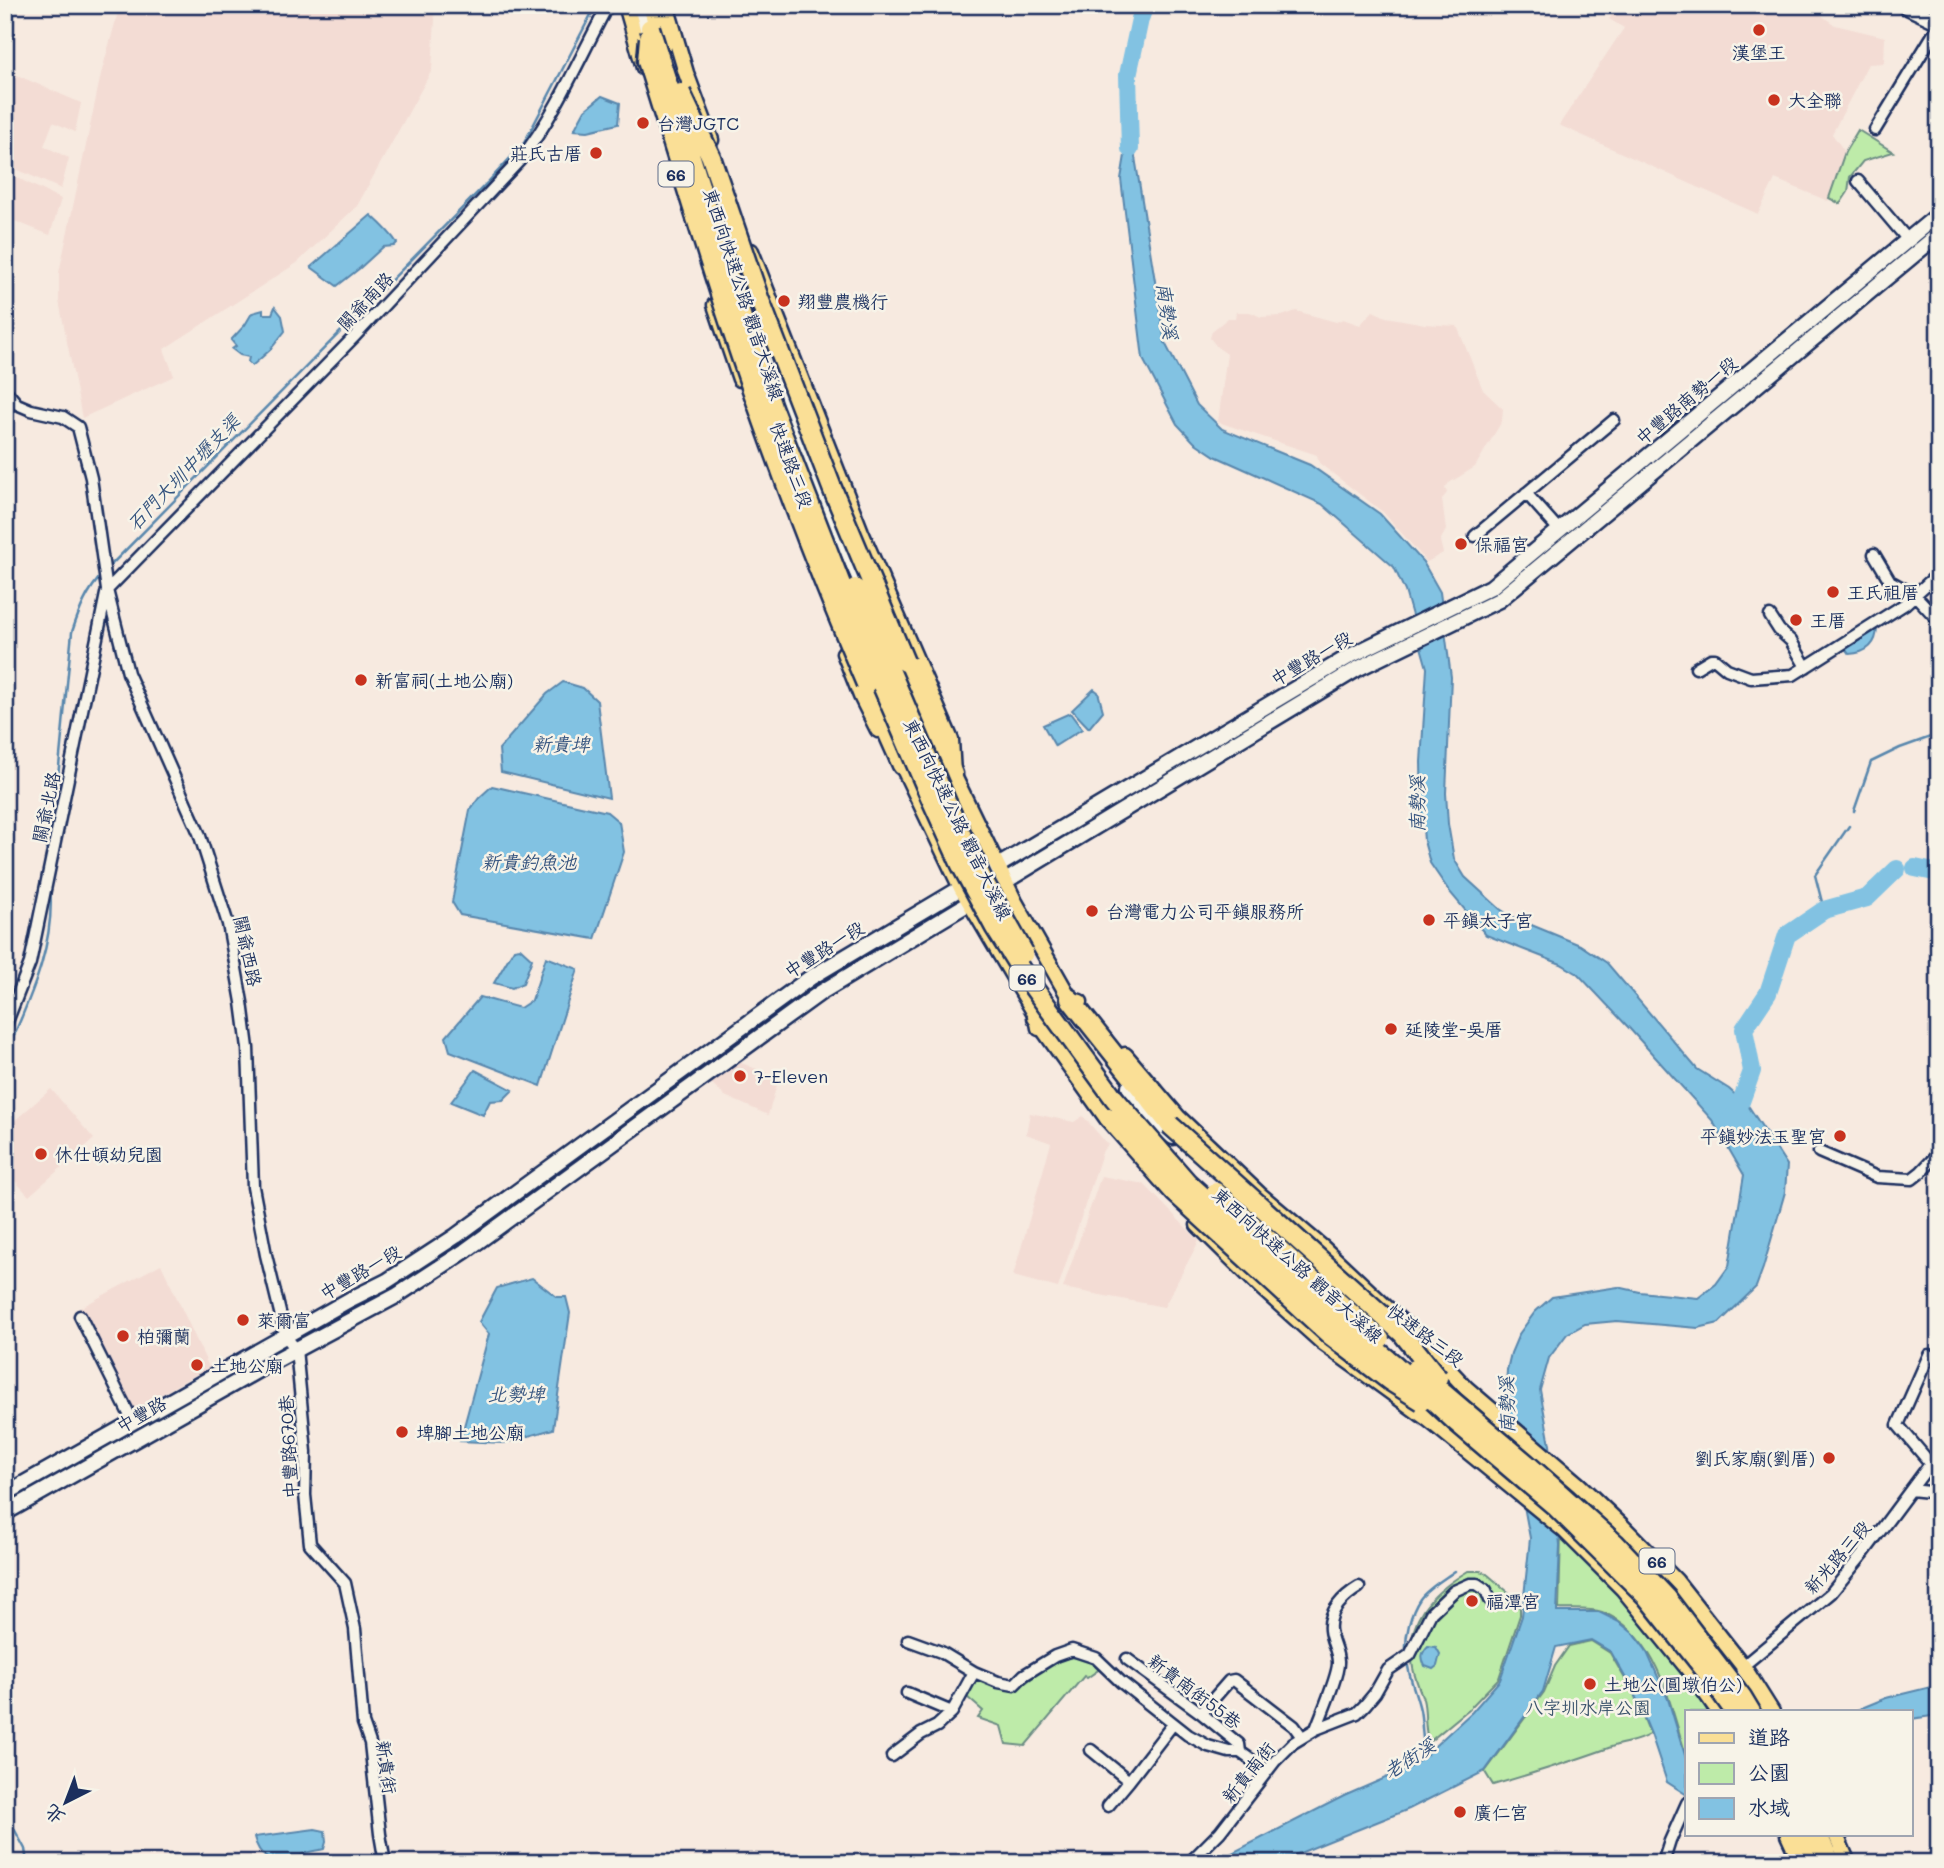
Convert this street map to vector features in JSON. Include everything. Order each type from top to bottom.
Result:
[{"type":"highway","name":"東西向快速公路 觀音大溪線","points":[[644,5],[749,341],[863,641],[961,865],[1025,976],[1114,1098],[1187,1182],[1324,1307],[1460,1417],[1526,1463],[1605,1534],[1659,1588],[1750,1710]]},
{"type":"highway","name":"東西向快速公路 觀音大溪線","points":[[652,5],[757,342],[831,533],[953,817],[982,878],[1038,978],[1110,1077],[1177,1155],[1556,1507],[1646,1595],[1734,1710]]},
{"type":"highway","points":[[650,28],[647,61],[729,319],[827,591],[902,765]]},
{"type":"highway","points":[[673,77],[711,157],[759,298],[828,477],[953,774]]},
{"type":"highway","points":[[1070,999],[1170,1125],[1402,1333],[1460,1417]]},
{"type":"highway","points":[[1037,1017],[1109,1118],[1174,1192],[1330,1335],[1390,1381],[1460,1417]]},
{"type":"highway","points":[[1803,1836],[1815,1863]]},
{"type":"highway","points":[[1818,1836],[1830,1863]]},
{"type":"main road","name":"快速路三段","points":[[626,5],[726,343],[811,551]]},
{"type":"main road","name":"快速路三段","points":[[633,5],[638,12],[741,338],[861,696],[885,746],[902,765],[961,888],[1037,1017],[1040,1036],[1095,1112],[1151,1178],[1279,1304],[1322,1342],[1428,1419],[1564,1530],[1623,1589],[1693,1675],[1718,1710]]},
{"type":"main road","name":"快速路三段","points":[[666,5],[686,73],[753,256],[861,532],[951,740],[953,774]]},
{"type":"main road","points":[[1903,5],[1939,23]]},
{"type":"main road","name":"快速路三段","points":[[676,40],[672,52],[761,330],[842,539],[932,741],[953,774],[1015,902],[1070,999],[1076,1018],[1157,1123],[1410,1351],[1466,1388]]},
{"type":"main road","name":"中豐路南勢一段","points":[[1452,607],[1491,587],[1939,214]]},
{"type":"main road","name":"中豐路南勢一段","points":[[1457,621],[1499,600],[1939,234]]},
{"type":"main road","points":[[726,343],[780,323]]},
{"type":"main road","points":[[1559,530],[1570,542]]},
{"type":"main road","points":[[811,551],[861,532]]},
{"type":"main road","points":[[1452,607],[1457,621]]},
{"type":"main road","name":"中豐路一段","points":[[286,1337],[387,1281],[456,1236],[810,978],[1350,656],[1452,607]]},
{"type":"main road","name":"中豐路一段","points":[[296,1349],[396,1296],[465,1251],[820,993],[1357,670],[1457,621]]},
{"type":"main road","points":[[1406,629],[1412,643]]},
{"type":"main road","name":"快速路三段","points":[[1070,999],[1081,1002],[1178,1117],[1424,1343],[1466,1388]]},
{"type":"main road","name":"快速路三段","points":[[1037,1017],[1051,1027],[1108,1108],[1171,1179],[1289,1291],[1382,1367],[1428,1419]]},
{"type":"main road","points":[[654,1091],[665,1105]]},
{"type":"main road","points":[[1279,1304],[1323,1248]]},
{"type":"main road","name":"中豐路","points":[[5,1494],[286,1337]]},
{"type":"main road","name":"中豐路","points":[[5,1513],[296,1349]]},
{"type":"main road","name":"66","points":[[1466,1388],[1559,1467],[1676,1581],[1743,1667],[1771,1710]]},
{"type":"main road","points":[[1788,1836],[1801,1863]]},
{"type":"main road","points":[[1836,1836],[1848,1863]]},
{"type":"street","name":"關爺南路","points":[[107,590],[364,326],[520,160],[532,144],[608,5]]},
{"type":"street","points":[[1875,130],[1939,23]]},
{"type":"street","points":[[1858,181],[1908,240]]},
{"type":"street","points":[[5,390],[17,404],[31,410],[64,416],[78,428],[92,478],[107,590]]},
{"type":"street","points":[[1475,536],[1614,420]]},
{"type":"street","points":[[1526,493],[1559,530]]},
{"type":"street","points":[[1874,554],[1889,581],[1915,595],[1939,621]]},
{"type":"street","points":[[1696,668],[1715,659],[1727,669],[1751,678],[1793,675],[1905,604],[1939,573]]},
{"type":"street","name":"關爺北路","points":[[5,1027],[30,963],[107,590]]},
{"type":"street","name":"關爺西路","points":[[107,590],[128,673],[199,833],[228,924],[248,1048],[253,1187],[286,1337]]},
{"type":"street","points":[[1770,616],[1779,630],[1791,641],[1806,667]]},
{"type":"street","points":[[1819,1152],[1877,1177],[1912,1179],[1939,1153]]},
{"type":"street","points":[[80,1316],[133,1422]]},
{"type":"street","points":[[286,1337],[296,1349]]},
{"type":"street","name":"中豐路670巷","points":[[296,1349],[306,1452],[305,1495],[310,1544]]},
{"type":"street","points":[[1928,1355],[1898,1425],[1930,1463]]},
{"type":"street","name":"新光路三段","points":[[1743,1667],[1831,1593],[1939,1452]]},
{"type":"street","points":[[1911,1490],[1939,1493]]},
{"type":"street","name":"新貴街","points":[[310,1544],[345,1583],[355,1629],[363,1723],[370,1743],[385,1863]]},
{"type":"street","name":"新貴南街","points":[[1189,1863],[1220,1832],[1267,1771],[1293,1743],[1316,1729],[1357,1713],[1375,1693],[1388,1670],[1405,1658],[1431,1613],[1454,1591],[1477,1584],[1486,1590],[1490,1600]]},
{"type":"street","points":[[1316,1729],[1339,1663],[1329,1631],[1331,1618],[1348,1593],[1359,1587]]},
{"type":"street","points":[[908,1640],[941,1652],[974,1672],[1014,1685],[1024,1675],[1055,1656],[1072,1650],[1096,1658],[1121,1682],[1188,1735],[1208,1746],[1240,1752],[1267,1771]]},
{"type":"street","name":"新貴南街55巷","points":[[1126,1659],[1201,1713],[1239,1744],[1240,1752]]},
{"type":"street","points":[[1729,1710],[1743,1667]]},
{"type":"street","points":[[892,1756],[921,1734],[937,1726],[952,1712],[974,1672]]},
{"type":"street","points":[[1201,1713],[1228,1681],[1234,1680],[1294,1726],[1302,1737]]},
{"type":"street","points":[[907,1693],[952,1712]]},
{"type":"street","points":[[1108,1807],[1174,1724]]},
{"type":"street","points":[[1091,1750],[1129,1781]]},
{"type":"street","points":[[1663,1863],[1685,1808]]},
{"type":"shaded area","points":[[120,5],[432,5],[435,19],[432,70],[357,206],[297,263],[164,349],[174,376],[82,418],[59,301],[59,273],[101,74]]},
{"type":"shaded area","points":[[1620,5],[1819,5],[1815,11],[1835,25],[1885,37],[1884,63],[1868,64],[1832,134],[1845,152],[1828,201],[1775,179],[1758,214],[1559,125],[1624,28],[1609,19]]},
{"type":"shaded area","points":[[5,70],[81,103],[75,132],[53,122],[44,146],[69,158],[61,189],[5,164]]},
{"type":"shaded area","points":[[5,172],[61,199],[50,235],[12,220],[5,232]]},
{"type":"shaded area","points":[[1296,311],[1336,322],[1343,319],[1360,325],[1373,311],[1386,317],[1425,324],[1457,326],[1483,390],[1503,409],[1502,421],[1475,467],[1445,488],[1447,493],[1442,499],[1446,530],[1440,541],[1443,553],[1427,562],[1383,512],[1319,463],[1317,455],[1218,422],[1227,354],[1210,338],[1212,331],[1228,318],[1235,318],[1236,312],[1250,312],[1261,317],[1282,316]]},
{"type":"shaded area","points":[[734,1060],[779,1078],[768,1115],[725,1096],[708,1080]]},
{"type":"shaded area","name":"休仕頓幼兒園","points":[[51,1089],[94,1139],[29,1196],[5,1170],[5,1129]]},
{"type":"shaded area","points":[[1030,1113],[1074,1122],[1083,1116],[1108,1145],[1103,1150],[1058,1288],[1013,1276],[1051,1143],[1026,1134]]},
{"type":"shaded area","points":[[1101,1176],[1144,1184],[1199,1241],[1164,1307],[1063,1288]]},
{"type":"shaded area","points":[[161,1264],[209,1367],[133,1410],[80,1308]]},
{"type":"green space","points":[[1858,130],[1893,152],[1863,161],[1850,177],[1848,192],[1840,204],[1829,198],[1845,152]]},
{"type":"green space","points":[[1561,1533],[1659,1641],[1707,1710],[1685,1710],[1685,1751],[1660,1674],[1637,1637],[1621,1622],[1602,1612],[1559,1609]]},
{"type":"green space","points":[[1468,1571],[1487,1574],[1515,1598],[1520,1605],[1520,1615],[1499,1678],[1469,1709],[1429,1742],[1423,1699],[1413,1668],[1412,1636],[1423,1610],[1432,1599]]},
{"type":"green space","name":"八字圳水岸公園","points":[[1591,1641],[1610,1653],[1634,1694],[1650,1734],[1493,1785],[1485,1772],[1544,1692],[1555,1666],[1569,1646]]},
{"type":"green space","points":[[1074,1657],[1089,1660],[1101,1668],[1087,1678],[1084,1676],[1025,1746],[1006,1744],[1001,1726],[978,1718],[983,1711],[967,1697],[975,1679],[1012,1691],[1049,1666]]},
{"type":"water","points":[[602,96],[620,103],[618,124],[588,131],[574,130],[585,110]]},
{"type":"water","points":[[1130,126],[1165,343],[1197,405],[1222,429],[1310,465],[1380,514],[1423,562],[1440,592],[1451,677],[1446,793],[1448,824],[1454,859],[1465,877],[1512,917],[1580,945],[1607,963],[1697,1069],[1729,1089],[1749,1107],[1787,1165],[1785,1192],[1756,1287],[1719,1323],[1698,1328],[1617,1321],[1585,1324],[1567,1334],[1549,1358],[1540,1390],[1550,1445],[1560,1545],[1557,1612],[1599,1612],[1619,1622],[1634,1634],[1646,1650],[1668,1699],[1685,1755],[1685,1794],[1667,1782],[1634,1693],[1611,1652],[1591,1640],[1556,1647],[1543,1691],[1485,1771],[1409,1809],[1275,1863],[1219,1863],[1230,1854],[1344,1796],[1413,1766],[1472,1712],[1500,1680],[1522,1616],[1530,1538],[1505,1405],[1507,1370],[1519,1334],[1535,1312],[1552,1297],[1618,1287],[1698,1298],[1716,1284],[1729,1266],[1744,1175],[1712,1120],[1578,974],[1561,964],[1486,935],[1449,891],[1430,863],[1424,841],[1421,762],[1427,668],[1405,591],[1394,567],[1322,504],[1215,456],[1194,442],[1177,424],[1143,359],[1121,179]]},
{"type":"water","points":[[371,215],[397,243],[394,246],[383,247],[337,286],[311,267]]},
{"type":"water","points":[[275,307],[282,316],[285,331],[270,350],[252,366],[248,362],[249,357],[232,349],[236,346],[231,340],[252,313],[263,310],[263,314],[272,314]]},
{"type":"water","points":[[1877,627],[1873,643],[1866,650],[1849,654],[1844,647]]},
{"type":"water","name":"新貴埤","points":[[563,682],[583,688],[597,701],[609,798],[501,772],[499,749],[547,694]]},
{"type":"water","points":[[1094,689],[1098,692],[1103,711],[1089,728],[1072,710]]},
{"type":"water","points":[[1070,713],[1082,729],[1055,746],[1043,725]]},
{"type":"water","name":"新貴釣魚池","points":[[492,786],[607,812],[619,822],[624,852],[595,939],[460,915],[452,902],[470,810]]},
{"type":"water","points":[[520,948],[532,959],[523,983],[512,988],[494,983],[514,949]]},
{"type":"water","points":[[546,957],[578,969],[541,1086],[450,1051],[446,1037],[480,997],[520,1008],[532,1000]]},
{"type":"water","points":[[475,1070],[513,1090],[503,1100],[490,1101],[483,1115],[451,1102]]},
{"type":"water","name":"北勢埤","points":[[532,1278],[557,1297],[566,1297],[570,1313],[553,1429],[504,1443],[460,1441],[489,1334],[479,1322],[497,1288]]},
{"type":"water","points":[[1428,1646],[1436,1647],[1440,1654],[1437,1666],[1433,1669],[1425,1666],[1423,1660],[1423,1653]]},
{"type":"water","points":[[1939,1685],[1939,1715],[1912,1719],[1912,1710],[1857,1710],[1886,1698]]},
{"type":"water","points":[[315,1829],[325,1831],[324,1849],[306,1853],[285,1863],[267,1858],[254,1837]]},
{"type":"waterway","name":"石門大圳中壢支渠","points":[[107,569],[524,143],[596,5]]},
{"type":"waterway","name":"南勢溪","points":[[1130,149],[1128,75],[1145,5]]},
{"type":"waterway","name":"石門大圳中壢支渠","points":[[48,858],[46,844],[58,777],[72,632],[88,594],[103,574]]},
{"type":"waterway","points":[[1854,811],[1871,762],[1936,735],[1939,727]]},
{"type":"waterway","points":[[1824,910],[1815,875],[1849,826]]},
{"type":"waterway","points":[[1915,868],[1939,873]]},
{"type":"waterway","points":[[1730,1120],[1738,1110],[1752,1071],[1744,1029],[1768,993],[1787,935],[1824,910],[1867,898],[1897,869]]},
{"type":"waterway","name":"石門大圳中壢支渠","points":[[5,1056],[31,995],[44,952],[49,931],[50,886]]},
{"type":"waterway","points":[[1406,1653],[1409,1625],[1420,1599],[1455,1571]]},
{"type":"waterway","name":"老街溪","points":[[1407,1660],[1420,1710],[1427,1755]]},
{"type":"waterway","points":[[5,1812],[25,1849],[27,1863]]},
{"type":"place","name":"漢堡王","points":[[1759,30]]},
{"type":"place","name":"大全聯","points":[[1774,100]]},
{"type":"place","name":"台灣JGTC","points":[[643,123]]},
{"type":"place","name":"莊氏古厝","points":[[596,153]]},
{"type":"place","name":"翔豐農機行","points":[[784,301]]},
{"type":"place","name":"保福宮","points":[[1461,544]]},
{"type":"place","name":"王氏祖厝","points":[[1833,592]]},
{"type":"place","name":"王厝","points":[[1796,620]]},
{"type":"place","name":"新富祠(土地公廟)","points":[[361,680]]},
{"type":"place","name":"台灣電力公司平鎮服務所","points":[[1092,911]]},
{"type":"place","name":"平鎮太子宮","points":[[1429,920]]},
{"type":"place","name":"延陵堂-吳厝","points":[[1391,1029]]},
{"type":"place","name":"7-Eleven","points":[[740,1076]]},
{"type":"place","name":"平鎮妙法玉聖宮","points":[[1840,1136]]},
{"type":"place","name":"休仕頓幼兒園","points":[[41,1154]]},
{"type":"place","name":"萊爾富","points":[[243,1320]]},
{"type":"place","name":"柏彌蘭","points":[[123,1336]]},
{"type":"place","name":"土地公廟","points":[[197,1365]]},
{"type":"place","name":"埤腳土地公廟","points":[[402,1432]]},
{"type":"place","name":"劉氏家廟(劉厝)","points":[[1829,1458]]},
{"type":"place","name":"福潭宮","points":[[1472,1601]]},
{"type":"place","name":"土地公(圓墩伯公)","points":[[1590,1684]]},
{"type":"place","name":"廣仁宮","points":[[1460,1812]]}]
